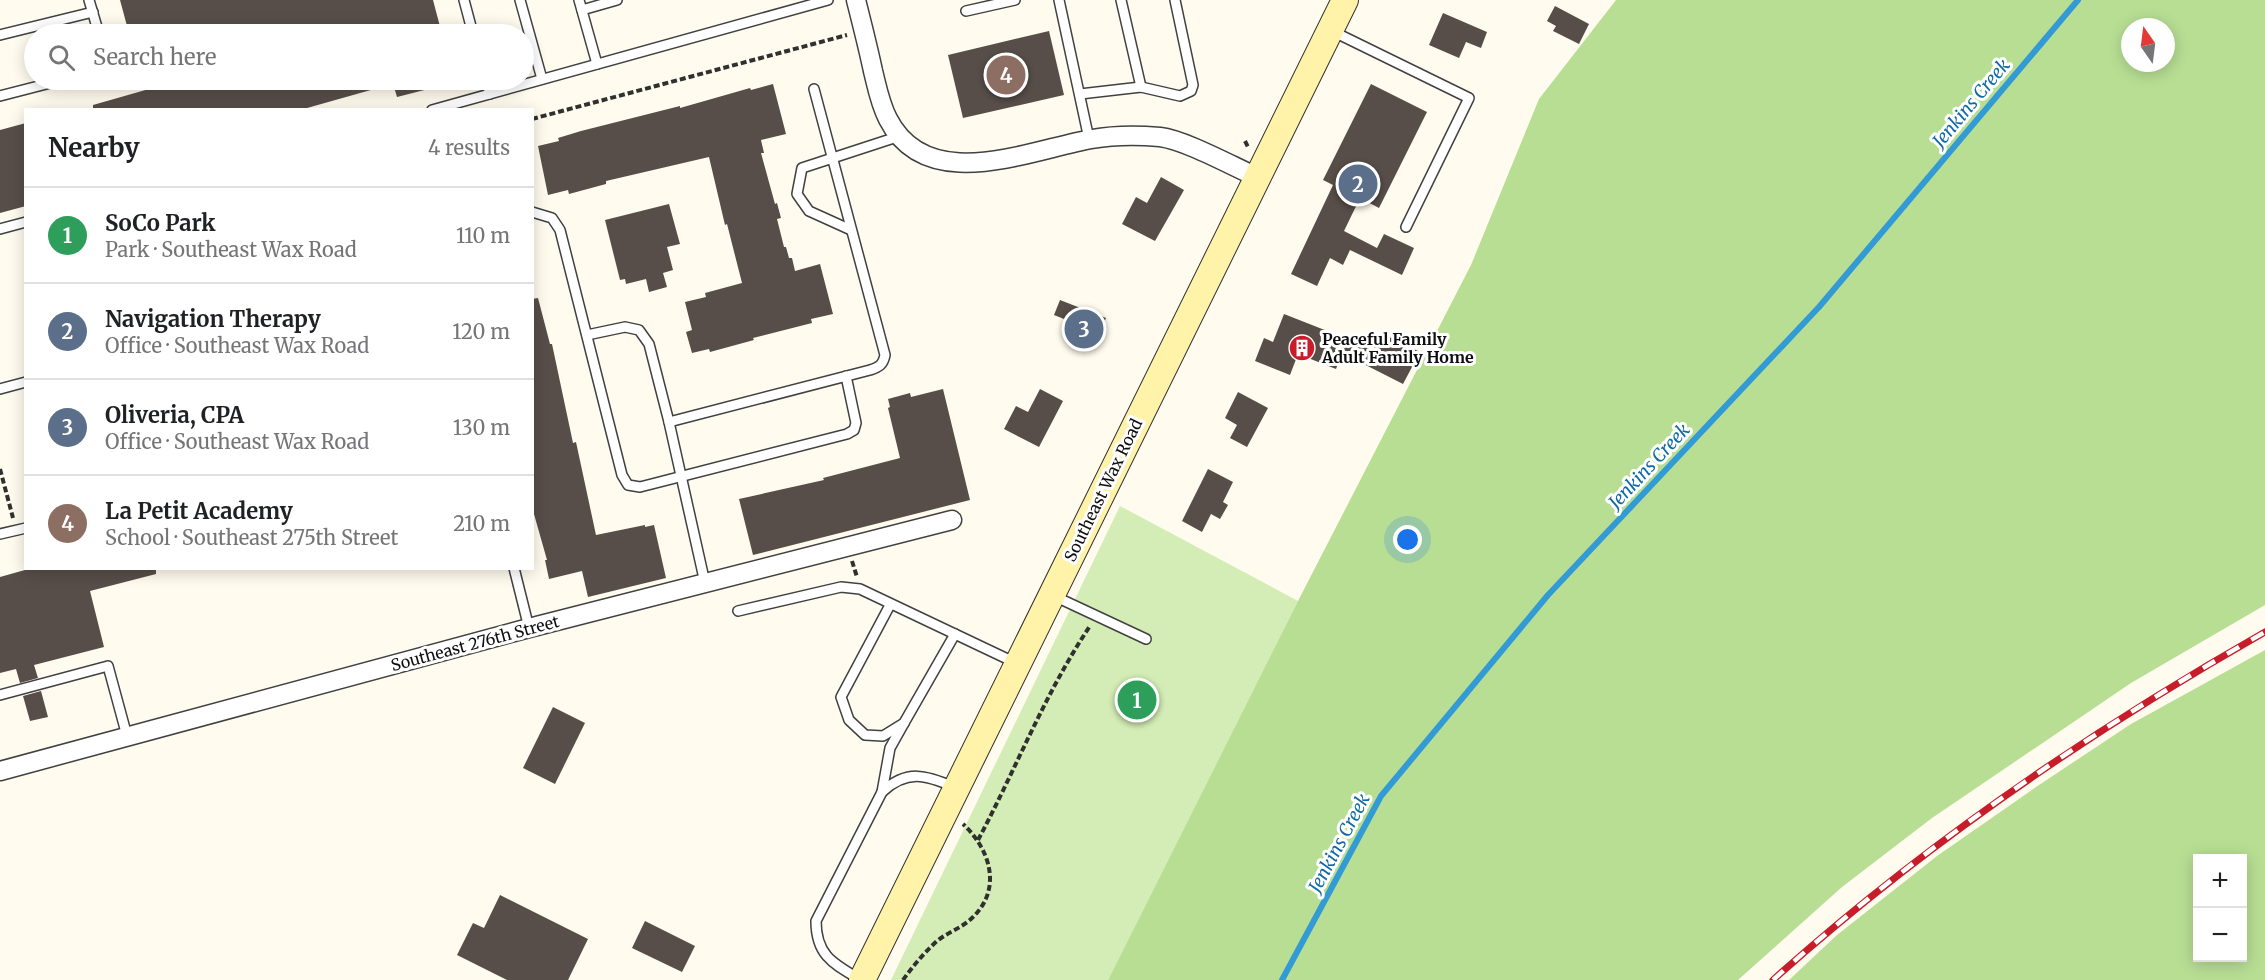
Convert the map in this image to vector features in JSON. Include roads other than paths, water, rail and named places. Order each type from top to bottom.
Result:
[{"type":"street","points":[[856,0],[881,100],[888,119],[904,141],[929,156],[949,162],[973,164],[1089,139],[1131,136],[1162,137],[1257,177]]},
{"type":"street","name":"Southeast Wax Road","points":[[861,980],[1345,0]]},
{"type":"street","name":"Southeast 276th Street","points":[[0,771],[529,628],[952,520]]},
{"type":"lane","points":[[89,0],[96,24]]},
{"type":"lane","points":[[464,0],[470,24]]},
{"type":"lane","points":[[520,0],[527,24]]},
{"type":"lane","points":[[597,64],[580,5],[617,0]]},
{"type":"lane","points":[[534,81],[802,4],[828,0]]},
{"type":"lane","points":[[966,11],[1015,0]]},
{"type":"lane","points":[[1059,0],[1089,139]]},
{"type":"lane","points":[[1121,0],[1141,87]]},
{"type":"lane","points":[[1080,94],[1141,87],[1180,96],[1191,91],[1193,86],[1175,0]]},
{"type":"lane","points":[[44,24],[93,12]]},
{"type":"lane","points":[[0,35],[24,29]]},
{"type":"lane","points":[[1330,30],[1469,98],[1406,226]]},
{"type":"lane","points":[[534,50],[542,79]]},
{"type":"lane","points":[[669,423],[879,367],[884,362],[885,355],[814,89]]},
{"type":"lane","points":[[0,96],[24,90]]},
{"type":"lane","points":[[489,90],[490,94]]},
{"type":"lane","points":[[439,108],[504,90]]},
{"type":"lane","points":[[851,230],[809,211],[797,194],[802,168],[832,157],[904,141]]},
{"type":"lane","points":[[534,213],[552,218],[560,230],[622,475],[628,485],[640,487],[681,478],[847,434],[854,430],[856,423],[846,376]]},
{"type":"lane","points":[[0,229],[24,223]]},
{"type":"lane","points":[[587,335],[625,327],[639,330],[649,344],[705,583]]},
{"type":"lane","points":[[0,389],[24,383]]},
{"type":"lane","points":[[0,534],[21,529]]},
{"type":"lane","points":[[514,570],[529,628]]},
{"type":"lane","points":[[738,611],[841,587],[860,589],[1017,664]]},
{"type":"lane","points":[[1052,594],[1146,639]]},
{"type":"lane","points":[[890,605],[841,697],[849,720],[864,735],[883,736],[904,723]]},
{"type":"lane","points":[[861,980],[830,962],[822,951],[816,933],[816,921],[882,792],[890,748],[955,634]]},
{"type":"lane","points":[[0,695],[108,666],[127,736]]},
{"type":"lane","points":[[882,792],[894,781],[911,776],[928,776],[956,788]]},
{"type":"waterway","name":"Jenkins Creek","points":[[1282,980],[1381,796],[1548,595],[1819,307],[2078,0]]},
{"type":"railway","points":[[1773,980],[1888,883],[2009,793],[2135,710],[2265,632]]},
{"type":"place","name":"La Petit Academy","points":[[1006,75]]},
{"type":"place","name":"Navigation Therapy","points":[[1358,184]]},
{"type":"place","name":"Oliveria, CPA","points":[[1084,329]]},
{"type":"place","name":"Peaceful Family Adult Family Home","points":[[1302,348]]},
{"type":"place","name":"SoCo Park","points":[[1137,700]]}]
